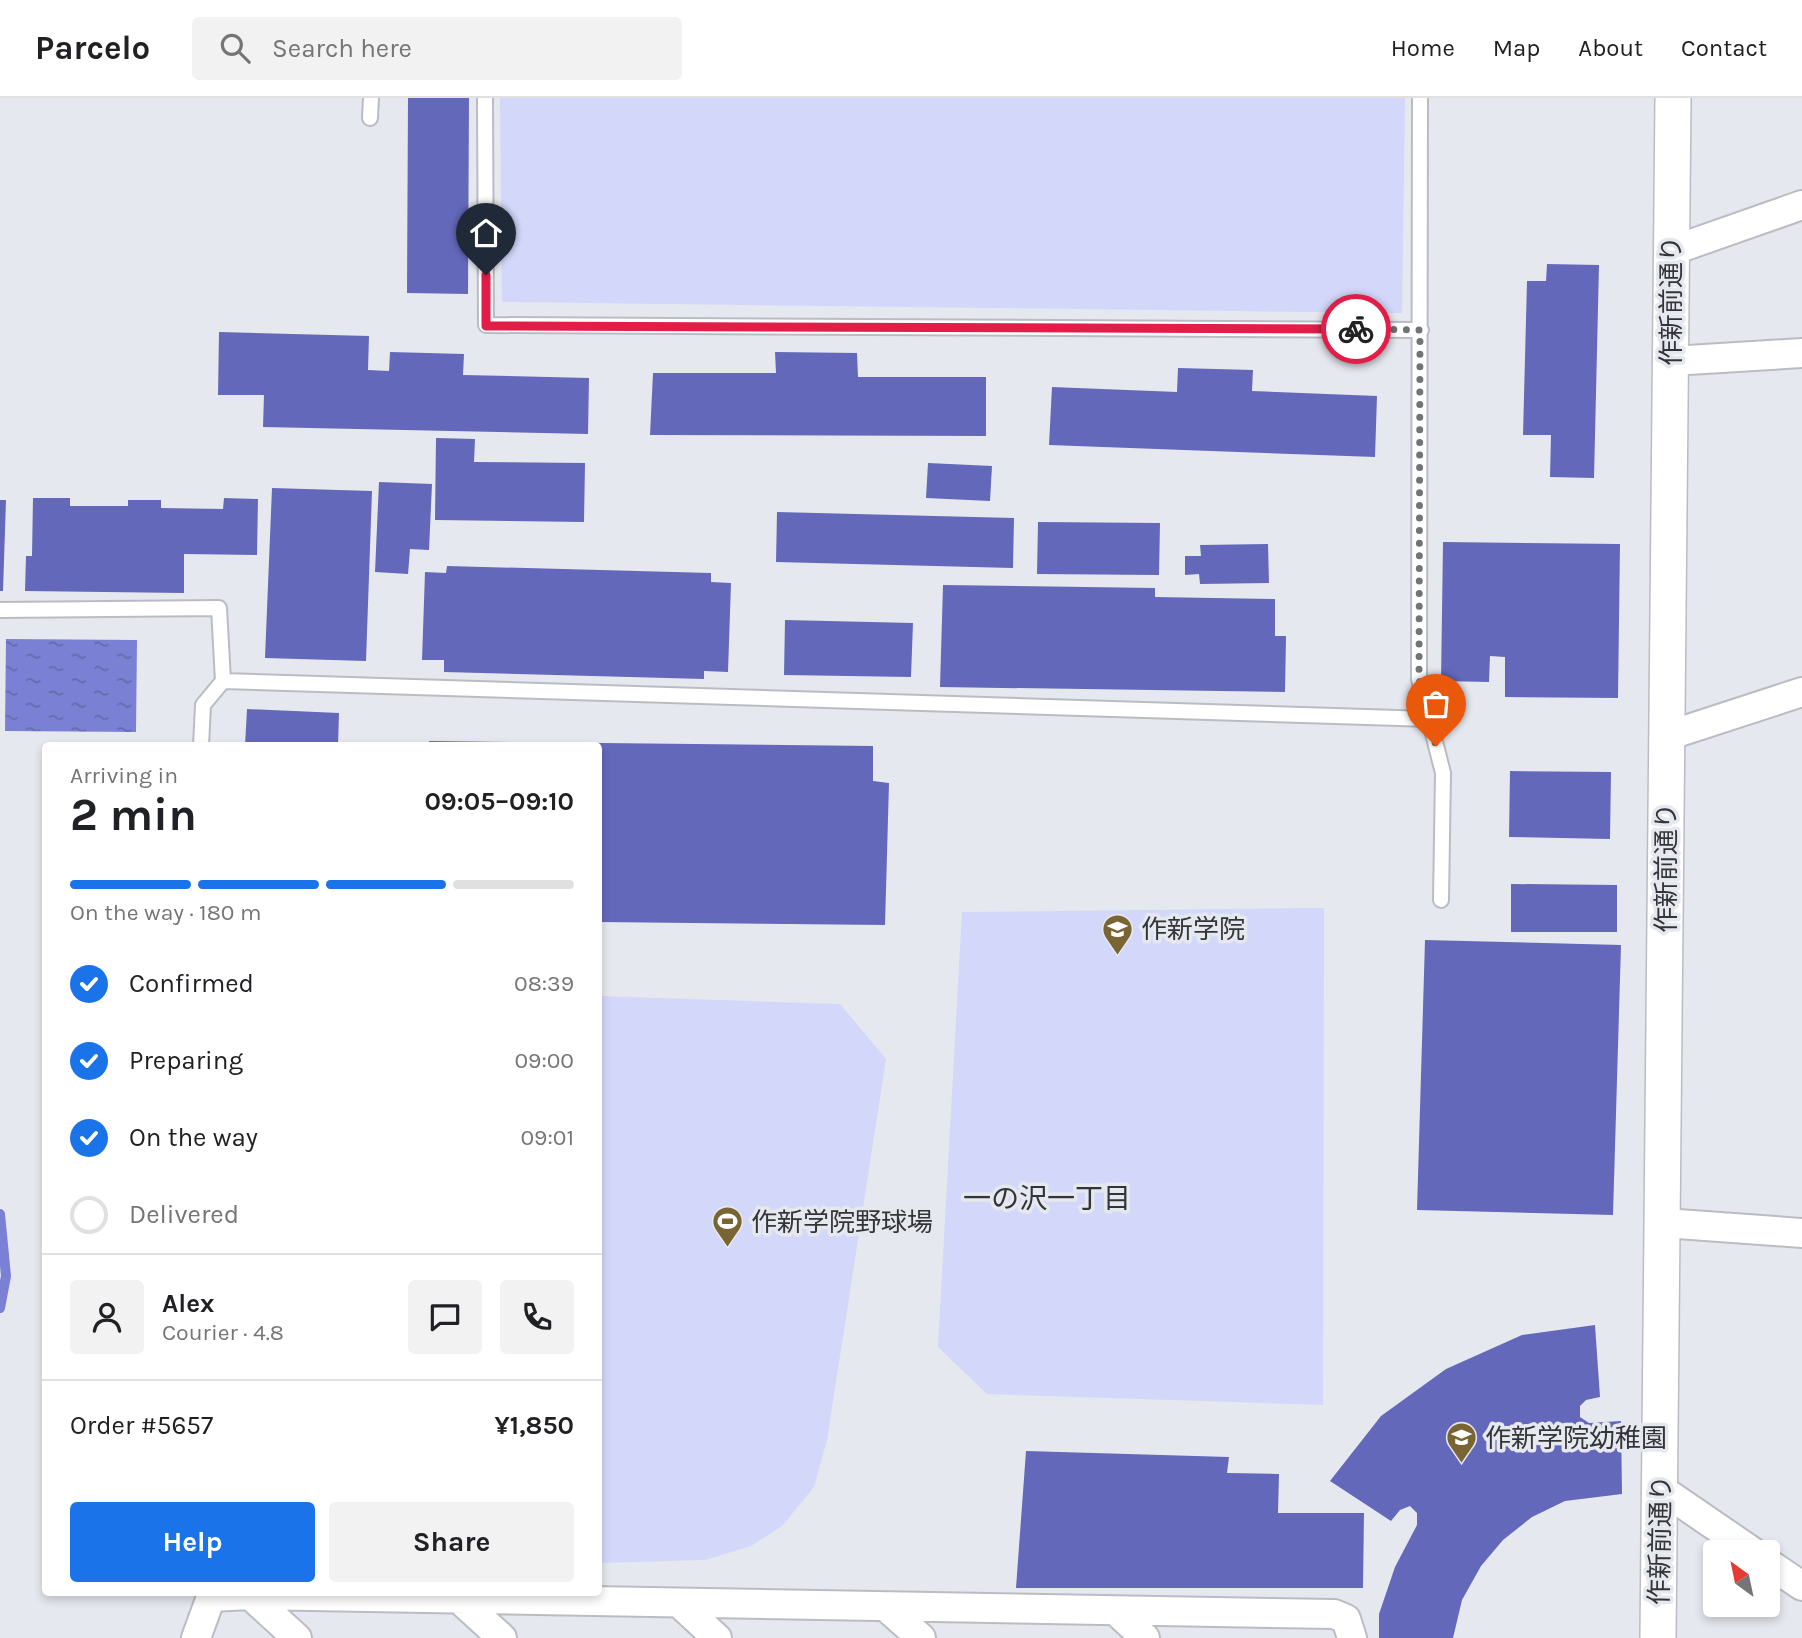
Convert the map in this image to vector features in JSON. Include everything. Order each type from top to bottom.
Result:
[{"type":"street","name":"作新前通り","points":[[1658,1638],[1673,98]]},
{"type":"street","points":[[1671,251],[1802,205]]},
{"type":"street","points":[[1672,361],[1802,353]]},
{"type":"street","points":[[1667,736],[1802,692]]},
{"type":"street","points":[[1664,1223],[1802,1233]]},
{"type":"street","points":[[1661,1489],[1735,1540]]},
{"type":"street","points":[[1780,1571],[1802,1586]]},
{"type":"street","points":[[196,1638],[211,1597],[230,1596]]},
{"type":"street","points":[[251,1596],[297,1638]]},
{"type":"street","points":[[302,1596],[1334,1614],[1346,1619],[1352,1638]]},
{"type":"street","points":[[458,1599],[502,1638]]},
{"type":"street","points":[[679,1603],[717,1638]]},
{"type":"street","points":[[886,1607],[921,1638]]},
{"type":"street","points":[[1116,1611],[1144,1638]]},
{"type":"lane","points":[[370,118],[371,98]]},
{"type":"lane","points":[[485,98],[486,326],[1420,330]]},
{"type":"lane","points":[[1420,98],[1419,679],[1443,773],[1441,900]]},
{"type":"lane","points":[[0,610],[219,608],[223,681],[203,705],[201,742]]},
{"type":"lane","points":[[223,681],[1430,719]]},
{"type":"shaded area","points":[[500,98],[1405,98],[1402,313],[502,302]]},
{"type":"shaded area","points":[[1324,908],[1323,1405],[987,1394],[938,1347],[962,912]]},
{"type":"shaded area","name":"作新学院野球場","points":[[602,996],[840,1004],[886,1059],[827,1440],[814,1487],[782,1526],[751,1546],[705,1560],[602,1563]]},
{"type":"water","points":[[6,639],[137,640],[136,732],[5,731]]},
{"type":"building","points":[[408,98],[469,98],[468,294],[407,293]]},
{"type":"building","points":[[1547,264],[1599,265],[1594,478],[1550,477],[1551,435],[1523,435],[1527,281],[1546,281]]},
{"type":"building","points":[[219,332],[369,336],[368,370],[389,371],[390,352],[464,354],[463,375],[589,378],[588,434],[263,427],[264,395],[218,395]]},
{"type":"building","points":[[775,352],[857,353],[858,377],[986,377],[986,436],[650,435],[653,373],[776,373]]},
{"type":"building","points":[[1178,368],[1253,370],[1252,391],[1377,396],[1375,457],[1049,445],[1052,387],[1177,392]]},
{"type":"building","points":[[436,438],[475,439],[474,462],[585,463],[584,522],[435,520]]},
{"type":"building","points":[[928,463],[992,466],[990,501],[926,498]]},
{"type":"building","points":[[379,482],[432,484],[429,550],[410,549],[408,574],[375,572]]},
{"type":"building","points":[[272,488],[372,491],[366,661],[265,658]]},
{"type":"building","points":[[33,498],[70,498],[70,506],[128,506],[128,500],[161,500],[161,508],[223,509],[224,498],[258,499],[257,555],[184,554],[184,593],[25,591],[26,556],[32,556]]},
{"type":"building","points":[[0,500],[6,500],[3,591],[0,591]]},
{"type":"building","points":[[777,512],[1014,518],[1013,568],[776,562]]},
{"type":"building","points":[[1038,522],[1160,523],[1159,575],[1037,574]]},
{"type":"building","points":[[1443,542],[1620,544],[1618,698],[1505,697],[1505,657],[1490,656],[1489,682],[1441,681]]},
{"type":"building","points":[[1268,544],[1269,583],[1200,584],[1199,574],[1185,575],[1185,556],[1201,556],[1200,545]]},
{"type":"building","points":[[447,566],[711,573],[711,582],[731,583],[728,672],[704,671],[704,679],[444,672],[444,660],[422,660],[425,572],[446,573]]},
{"type":"building","points":[[943,585],[1155,588],[1155,597],[1275,599],[1275,636],[1286,636],[1285,692],[940,687]]},
{"type":"building","points":[[785,620],[913,623],[911,677],[784,675]]},
{"type":"building","points":[[247,709],[339,713],[338,742],[245,742]]},
{"type":"building","points":[[429,741],[518,742],[429,742]]},
{"type":"building","points":[[602,743],[873,746],[873,781],[889,783],[885,925],[602,922]]},
{"type":"building","points":[[1510,771],[1611,772],[1610,839],[1509,837]]},
{"type":"building","points":[[1511,884],[1617,885],[1617,932],[1511,932]]},
{"type":"building","points":[[1425,940],[1621,945],[1613,1215],[1417,1210]]},
{"type":"building","name":"作新学院幼稚園","points":[[1595,1325],[1600,1397],[1586,1400],[1580,1406],[1580,1417],[1589,1423],[1621,1421],[1622,1494],[1565,1501],[1532,1517],[1503,1540],[1481,1566],[1462,1600],[1453,1638],[1379,1638],[1379,1614],[1395,1567],[1417,1525],[1417,1513],[1410,1506],[1400,1510],[1391,1521],[1330,1481],[1381,1416],[1446,1369],[1522,1335]]},
{"type":"building","points":[[1026,1451],[1229,1457],[1227,1473],[1279,1474],[1278,1513],[1364,1513],[1363,1588],[1016,1588]]},
{"type":"waterway","points":[[0,1214],[6,1276],[0,1308]]},
{"type":"way so far","points":[[1356,329],[1420,330],[1419,679],[1436,746]]},
{"type":"place","name":"作新学院","points":[[1118,956]]},
{"type":"place","name":"作新学院野球場","points":[[728,1249]]},
{"type":"place","name":"作新学院幼稚園","points":[[1462,1465]]},
{"type":"district","name":"一の沢一丁目","points":[[1047,1198]]},
{"type":"route","points":[[486,275],[486,326],[1356,329]]}]
